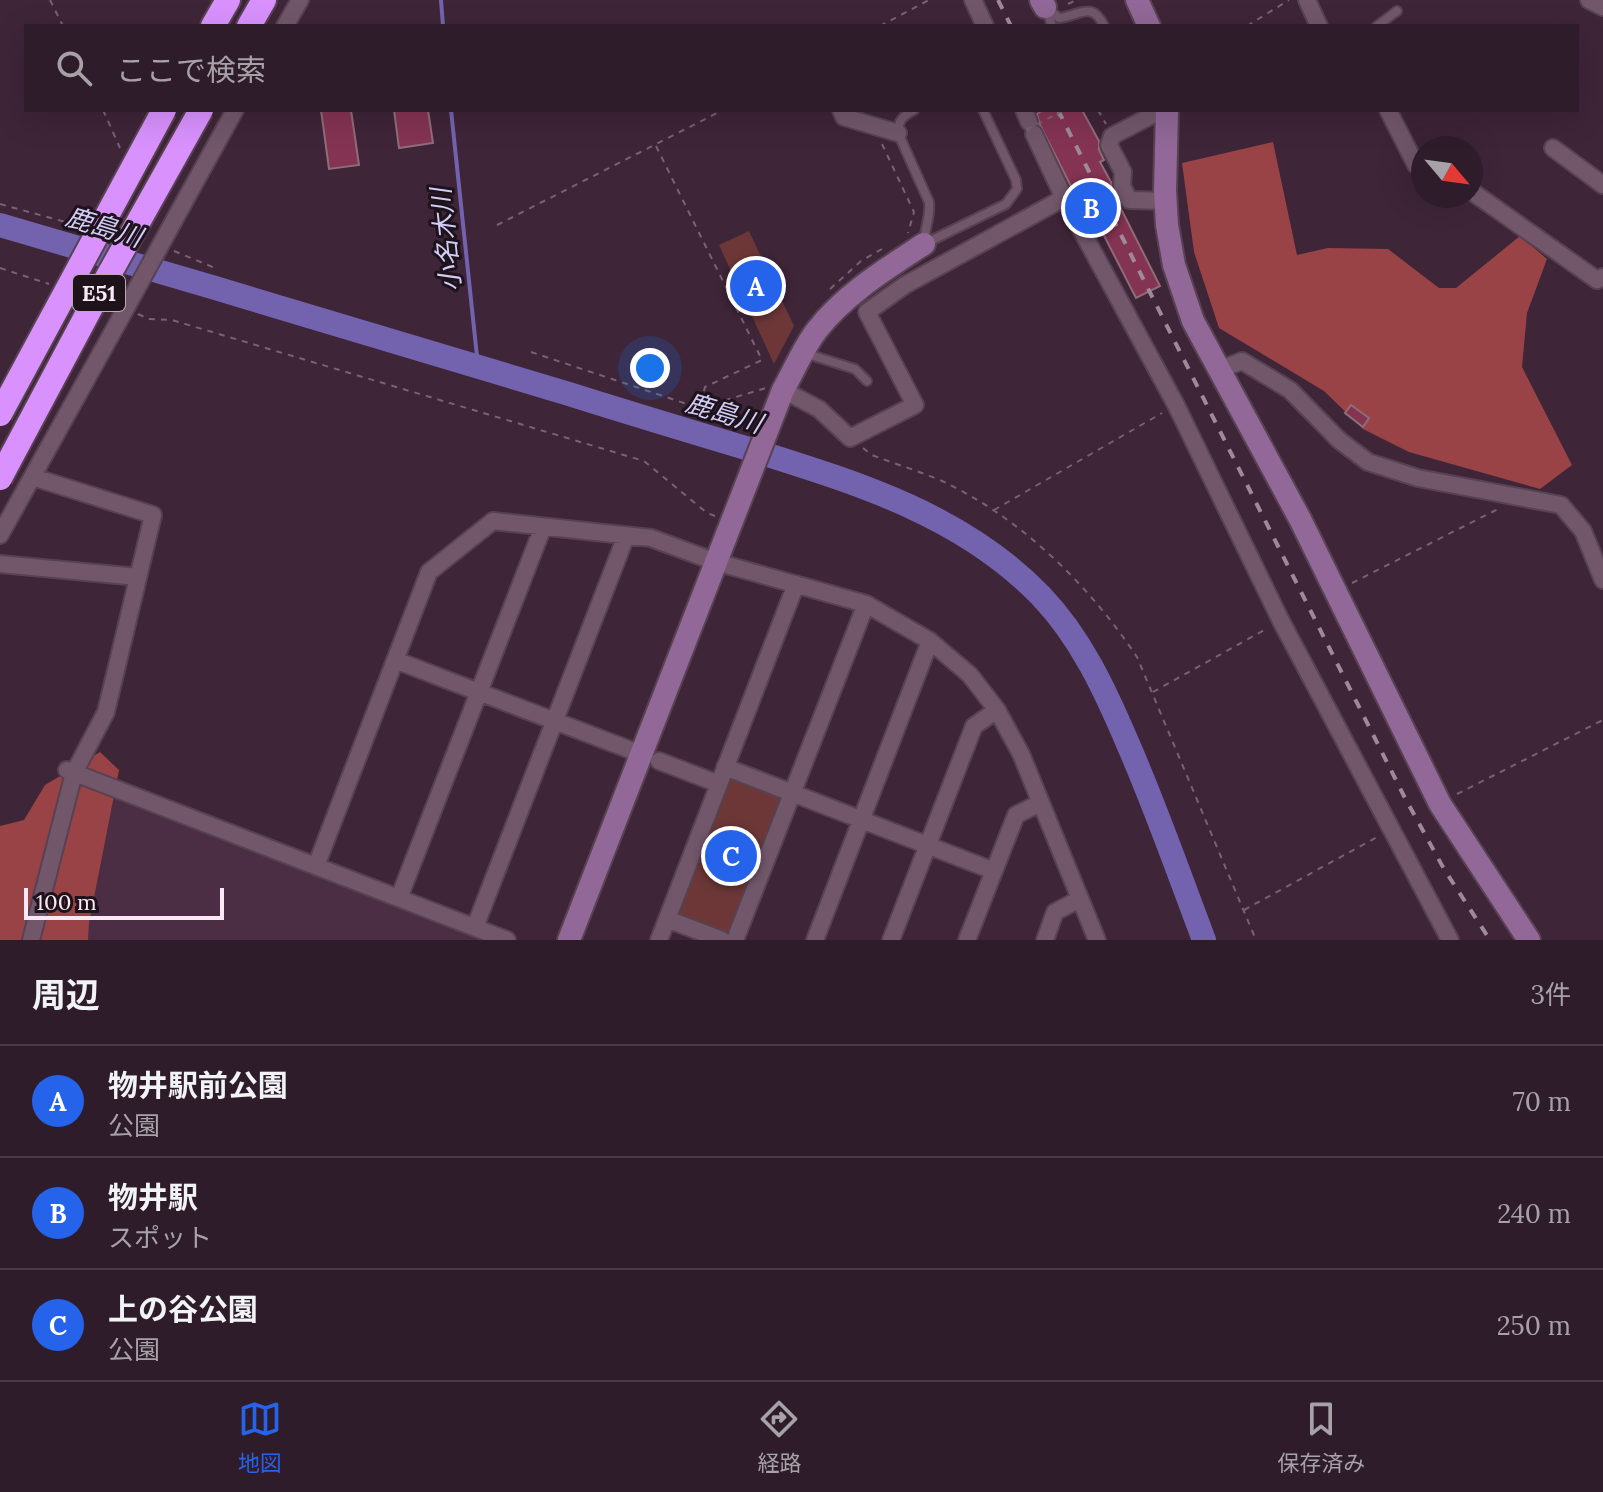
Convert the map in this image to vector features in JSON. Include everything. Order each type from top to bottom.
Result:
[{"type":"highway","points":[[214,24],[228,0]]},
{"type":"highway","points":[[250,24],[264,0]]},
{"type":"highway","name":"E51","points":[[0,414],[163,112]]},
{"type":"highway","name":"E51","points":[[0,478],[200,112]]},
{"type":"street","points":[[286,24],[300,0]]},
{"type":"street","points":[[973,0],[984,24]]},
{"type":"street","points":[[1137,0],[1148,24]]},
{"type":"street","points":[[1589,0],[1603,7]]},
{"type":"street","points":[[1306,2],[1318,24]]},
{"type":"street","points":[[0,535],[234,112]]},
{"type":"street","points":[[842,112],[844,117],[898,133]]},
{"type":"street","points":[[1161,112],[1112,136],[1109,145],[1123,172],[1122,186],[1129,200],[1166,201]]},
{"type":"street","points":[[1165,112],[1166,201],[1174,265],[1193,321],[1300,519],[1440,804],[1529,940]]},
{"type":"street","points":[[1389,112],[1411,155]]},
{"type":"street","points":[[1028,124],[1064,198],[1176,405],[1281,621],[1450,940]]},
{"type":"street","points":[[1553,148],[1603,185]]},
{"type":"street","points":[[783,390],[819,409],[850,438],[915,405],[867,312],[905,285],[1064,198]]},
{"type":"street","points":[[1483,199],[1597,280],[1603,277]]},
{"type":"street","points":[[569,940],[650,758],[716,562],[783,390],[816,331],[840,306],[865,284],[924,244]]},
{"type":"street","points":[[1218,370],[1242,361],[1290,390],[1339,440],[1368,462],[1418,478],[1561,505],[1583,531],[1603,580]]},
{"type":"street","points":[[31,940],[70,771],[106,712],[153,515],[33,477]]},
{"type":"street","points":[[316,866],[429,572],[493,521],[651,538],[716,562],[866,604],[930,641],[970,675],[997,710],[1021,754],[1097,940]]},
{"type":"street","points":[[399,898],[543,527]]},
{"type":"street","points":[[475,927],[626,536]]},
{"type":"street","points":[[0,564],[138,577]]},
{"type":"street","points":[[659,940],[796,584]]},
{"type":"street","points":[[735,940],[866,604]]},
{"type":"street","points":[[815,940],[930,641]]},
{"type":"street","points":[[395,660],[719,784]]},
{"type":"street","points":[[891,940],[974,726],[997,710]]},
{"type":"street","points":[[725,767],[994,871]]},
{"type":"street","points":[[70,771],[507,940]]},
{"type":"street","points":[[967,940],[1016,815],[1040,803]]},
{"type":"street","points":[[1045,940],[1055,912],[1080,899]]},
{"type":"street","points":[[667,919],[722,940]]},
{"type":"lane","points":[[1050,10],[1067,22],[1084,10],[1092,11],[1103,24]]},
{"type":"lane","points":[[1380,24],[1397,11]]},
{"type":"lane","points":[[910,112],[902,116],[898,133],[929,202],[924,244],[1006,204],[1017,189],[1016,180],[984,112]]},
{"type":"lane","points":[[804,353],[855,369],[867,381]]},
{"type":"path","points":[[50,0],[62,24]]},
{"type":"path","points":[[884,24],[929,0]]},
{"type":"path","points":[[1050,10],[1076,0]]},
{"type":"path","points":[[1250,24],[1289,0]]},
{"type":"path","points":[[104,112],[121,149]]},
{"type":"path","points":[[497,225],[719,112]]},
{"type":"path","points":[[1028,124],[1062,112]]},
{"type":"path","points":[[878,135],[914,212],[908,233],[899,239]]},
{"type":"path","points":[[656,146],[762,360],[705,387],[699,408]]},
{"type":"path","points":[[825,294],[861,261],[886,247]]},
{"type":"path","points":[[0,268],[56,286]]},
{"type":"path","points":[[126,308],[149,319],[172,320],[644,461],[707,513],[731,523]]},
{"type":"path","points":[[531,352],[699,408],[762,387],[783,390]]},
{"type":"path","points":[[993,510],[1176,405]]},
{"type":"path","points":[[850,438],[872,455],[942,481],[993,510],[1052,558],[1083,587],[1114,623],[1137,657],[1256,940]]},
{"type":"path","points":[[1344,587],[1516,500],[1518,496]]},
{"type":"path","points":[[1152,692],[1281,621]]},
{"type":"path","points":[[1449,798],[1603,720]]},
{"type":"path","points":[[1244,911],[1390,829]]},
{"type":"shaded area","points":[[1273,142],[1297,255],[1328,248],[1388,249],[1439,288],[1456,288],[1520,236],[1547,259],[1527,313],[1522,367],[1572,465],[1540,489],[1409,452],[1363,429],[1324,391],[1219,328],[1194,252],[1182,163]]},
{"type":"shaded area","points":[[749,231],[794,326],[774,364],[719,245]]},
{"type":"shaded area","points":[[100,752],[119,770],[88,940],[0,940],[0,826],[24,820],[45,785]]},
{"type":"shaded area","points":[[731,779],[782,799],[730,933],[679,914]]},
{"type":"shaded area","points":[[92,790],[484,940],[60,940]]},
{"type":"building","points":[[321,112],[351,112],[359,165],[329,169]]},
{"type":"building","points":[[394,112],[428,112],[433,143],[399,148]]},
{"type":"building","points":[[1083,112],[1099,141],[1104,160],[1100,162],[1111,182],[1112,191],[1160,286],[1136,298],[1094,216],[1084,212],[1037,114]]},
{"type":"building","points":[[1351,405],[1369,418],[1363,427],[1345,413]]},
{"type":"waterway","name":"小名木川","points":[[441,0],[443,24]]},
{"type":"waterway","name":"小名木川","points":[[451,112],[478,366]]},
{"type":"waterway","name":"鹿島川","points":[[0,225],[788,461],[867,488],[942,522],[1010,567],[1041,596],[1068,629],[1091,666],[1138,768],[1204,940]]},
{"type":"railway","points":[[998,0],[1010,24]]},
{"type":"railway","points":[[1059,112],[1405,798],[1444,869],[1490,940]]},
{"type":"place","name":"物井駅","points":[[1091,208]]},
{"type":"place","name":"物井駅前公園","points":[[756,286]]},
{"type":"place","name":"上の谷公園","points":[[731,856]]}]
